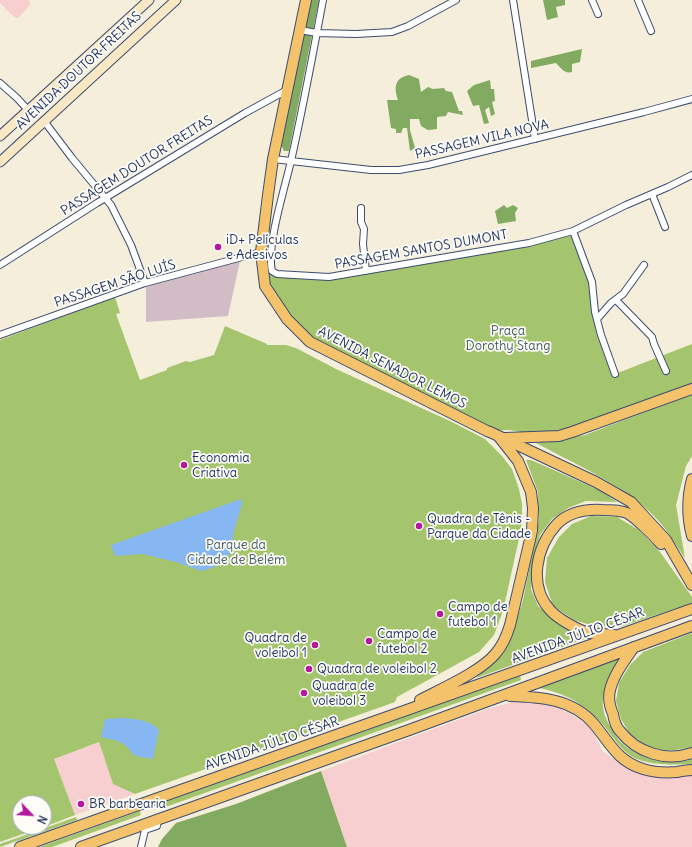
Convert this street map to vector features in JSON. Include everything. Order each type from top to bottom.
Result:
[{"type":"main road","name":"AVENIDA DOUTOR FREITAS","points":[[0,136],[149,0]]},
{"type":"main road","name":"AVENIDA DOUTOR FREITAS","points":[[0,162],[176,0]]},
{"type":"main road","name":"AVENIDA SENADOR LEMOS","points":[[306,0],[273,159],[261,252],[265,286],[268,292],[287,319],[310,342],[487,431],[596,482],[631,502],[666,540],[691,584]]},
{"type":"main road","points":[[500,437],[559,436],[692,389]]},
{"type":"main road","points":[[384,718],[470,674],[496,654],[505,640],[510,625],[532,531],[533,508],[531,492],[518,461],[500,437]]},
{"type":"main road","points":[[692,479],[688,502],[689,525],[692,536]]},
{"type":"main road","points":[[618,635],[588,632],[571,625],[559,618],[550,610],[543,600],[537,585],[536,572],[539,557],[546,540],[558,524],[568,517],[580,511],[594,509],[626,513],[660,542],[680,572],[691,584]]},
{"type":"main road","name":"AVENIDA JÚLIO CÉSAR","points":[[20,847],[692,609]]},
{"type":"main road","points":[[81,847],[692,626]]},
{"type":"main road","points":[[634,647],[619,668],[610,691],[610,703],[619,731],[632,744],[652,754],[669,757],[683,756],[692,753]]},
{"type":"main road","points":[[504,695],[534,696],[563,703],[581,712],[593,723],[614,751],[621,757],[643,769],[664,772],[692,770]]},
{"type":"street","points":[[291,161],[323,0]]},
{"type":"street","points":[[300,30],[317,33],[375,34],[392,32],[408,26],[456,0]]},
{"type":"street","points":[[513,0],[536,139]]},
{"type":"street","points":[[592,0],[598,14]]},
{"type":"street","points":[[638,0],[651,31]]},
{"type":"street","points":[[0,83],[28,110]]},
{"type":"street","name":"PASSAGEM DOUTOR FREITAS","points":[[0,265],[245,113],[287,90]]},
{"type":"street","name":"PASSAGEM VILA NOVA","points":[[273,159],[371,170],[399,170],[428,165],[536,139],[692,99]]},
{"type":"street","points":[[44,121],[111,205],[131,245],[145,283]]},
{"type":"street","name":"PASSAGEM SANTOS DUMONT","points":[[291,161],[274,231],[270,264],[272,271],[277,274],[284,275],[329,277],[529,243],[573,231],[668,187],[692,174]]},
{"type":"street","points":[[652,194],[665,227]]},
{"type":"street","points":[[361,208],[364,229],[363,244],[366,271]]},
{"type":"street","points":[[573,231],[592,282],[597,319],[615,374]]},
{"type":"street","name":"PASSAGEM SÃO LUÍS","points":[[0,335],[145,283],[261,252]]},
{"type":"street","points":[[597,319],[611,303],[623,294],[644,265]]},
{"type":"street","points":[[616,300],[646,329],[652,337],[666,371]]},
{"type":"street","points":[[141,847],[145,830],[157,826],[158,820]]},
{"type":"shaded area","points":[[0,0],[30,0],[29,1],[31,4],[18,18],[14,17],[0,3]]},
{"type":"shaded area","points":[[240,261],[228,316],[146,322],[146,286]]},
{"type":"shaded area","points":[[520,700],[549,704],[573,715],[591,728],[603,752],[636,772],[659,776],[692,775],[692,847],[347,847],[321,771],[487,709]]},
{"type":"shaded area","points":[[99,742],[113,783],[135,794],[75,815],[54,759]]},
{"type":"green space","points":[[309,0],[319,0],[289,151],[284,151],[280,142]]},
{"type":"green space","points":[[543,0],[565,0],[565,5],[556,7],[558,17],[547,20]]},
{"type":"green space","points":[[582,49],[580,62],[572,64],[572,72],[561,69],[556,63],[531,68],[531,61]]},
{"type":"green space","points":[[409,75],[419,79],[421,92],[428,87],[433,89],[444,88],[446,91],[452,92],[459,111],[462,111],[463,115],[448,112],[446,116],[437,117],[437,129],[428,130],[421,126],[419,119],[410,119],[410,130],[415,148],[410,151],[407,128],[403,128],[401,133],[396,133],[396,129],[391,128],[387,100],[398,100],[396,84],[400,78]]},
{"type":"green space","points":[[490,80],[491,89],[494,89],[495,101],[492,102],[495,114],[491,116],[489,107],[485,110],[489,123],[484,124],[479,105],[473,106],[467,91],[474,85]]},
{"type":"green space","points":[[504,205],[507,208],[513,205],[518,208],[515,213],[516,221],[498,224],[495,211]]},
{"type":"green space","name":"Praça Dorothy Stang","points":[[573,231],[592,282],[595,312],[615,374],[692,344],[692,386],[546,436],[509,430],[490,431],[322,349],[287,319],[263,271],[329,277],[529,243]]},
{"type":"green space","name":"Parque da Cidade de Belém","points":[[115,297],[120,313],[116,314],[140,380],[186,361],[190,362],[214,355],[225,326],[267,345],[286,345],[296,348],[336,369],[452,422],[485,439],[502,456],[512,469],[519,489],[522,504],[520,534],[503,611],[494,635],[479,652],[397,697],[395,702],[135,794],[113,784],[99,742],[54,759],[75,815],[52,824],[52,795],[12,795],[12,835],[20,835],[0,842],[0,340]]},
{"type":"green space","points":[[692,394],[692,456],[686,466],[676,505],[685,558],[662,525],[636,500],[604,479],[536,443],[585,435]]},
{"type":"green space","points":[[526,460],[531,460],[601,491],[617,502],[586,501],[568,508],[552,519],[540,535],[534,556],[531,589],[538,606],[558,623],[587,638],[476,678],[503,649],[516,622],[523,600],[539,520],[538,492]]},
{"type":"green space","points":[[591,516],[617,517],[639,530],[660,552],[692,597],[692,603],[620,627],[594,626],[574,620],[553,606],[545,582],[547,558],[559,537],[572,524]]},
{"type":"green space","points":[[692,633],[692,747],[676,750],[653,750],[630,734],[621,719],[616,701],[619,683],[630,665],[643,652]]},
{"type":"green space","points":[[620,657],[607,683],[603,703],[605,717],[617,737],[625,746],[642,756],[673,762],[692,759],[692,764],[658,764],[633,757],[621,747],[608,730],[590,711],[582,705],[556,692],[535,687]]},
{"type":"green space","points":[[520,675],[521,680],[160,809],[158,804]]},
{"type":"green space","points":[[321,771],[347,847],[158,847],[162,839],[176,823],[236,804]]},
{"type":"green space","points":[[140,811],[141,815],[52,847],[39,847]]},
{"type":"green space","points":[[76,817],[77,820],[52,829],[52,826]]},
{"type":"green space","points":[[25,835],[34,835],[0,847],[0,844]]},
{"type":"water","points":[[241,499],[242,504],[233,534],[233,546],[229,555],[215,567],[201,571],[176,562],[142,554],[115,556],[111,545]]},
{"type":"water","points":[[123,718],[147,722],[159,730],[153,759],[135,756],[126,746],[118,741],[101,737],[105,719]]},
{"type":"place","name":"iD+ Películas e Adesivos","points":[[218,247]]},
{"type":"place","name":"Economia Criativa","points":[[184,465]]},
{"type":"place","name":"Quadra de Tênis - Parque da Cidade","points":[[419,526]]},
{"type":"place","name":"Campo de futebol 1","points":[[440,614]]},
{"type":"place","name":"Campo de futebol 2","points":[[369,641]]},
{"type":"place","name":"Quadra de voleibol 1","points":[[315,645]]},
{"type":"place","name":"Quadra de voleibol 2","points":[[309,669]]},
{"type":"place","name":"Quadra de voleibol 3","points":[[304,693]]},
{"type":"place","name":"BR barbearia","points":[[81,804]]}]
